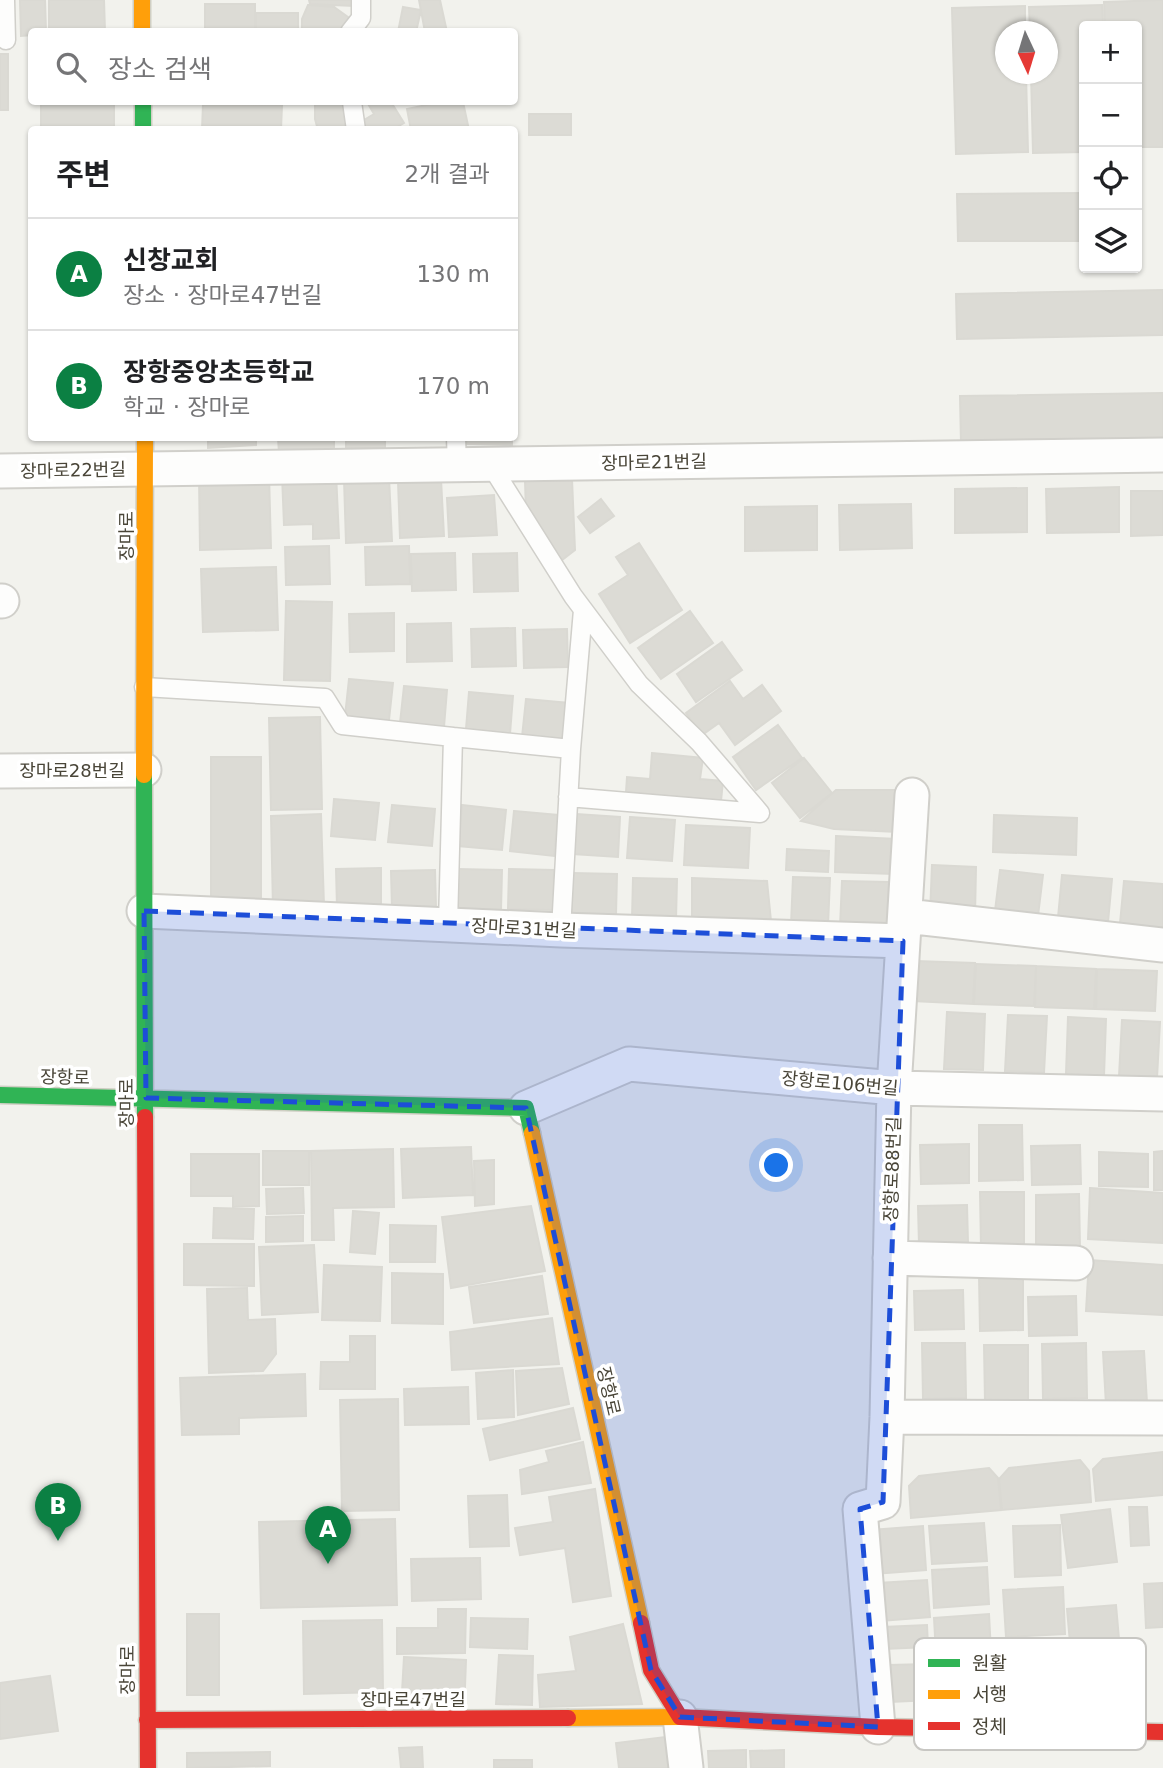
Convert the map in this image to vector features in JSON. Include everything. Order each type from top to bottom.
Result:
[{"type":"street","points":[[142,0],[142,28]]},
{"type":"street","points":[[143,105],[143,126]]},
{"type":"street","name":"장마로21번길","points":[[145,453],[457,451],[490,464],[1163,455]]},
{"type":"street","name":"장마로22번길","points":[[0,471],[145,453]]},
{"type":"street","name":"장마로","points":[[145,453],[148,1768]]},
{"type":"street","name":"장마로28번길","points":[[0,771],[144,769]]},
{"type":"street","name":"장항로88번길","points":[[878,1727],[860,1509],[883,1502],[894,1088],[912,795]]},
{"type":"street","name":"장마로31번길","points":[[144,911],[561,930],[904,928],[1163,944]]},
{"type":"street","name":"장항로106번길","points":[[526,1108],[629,1064],[894,1088],[1163,1094]]},
{"type":"street","name":"장항로","points":[[0,1094],[526,1108],[651,1670],[680,1717]]},
{"type":"street","points":[[890,1258],[1076,1264]]},
{"type":"street","points":[[887,1417],[1163,1418]]},
{"type":"street","points":[[686,1768],[680,1717],[914,1728]]},
{"type":"street","name":"장마로47번길","points":[[146,1720],[680,1717]]},
{"type":"lane","points":[[5,0],[6,40]]},
{"type":"lane","points":[[353,28],[361,18],[362,0]]},
{"type":"lane","points":[[352,105],[355,126]]},
{"type":"lane","points":[[490,464],[583,610],[639,684],[699,742],[760,813],[568,797]]},
{"type":"lane","points":[[561,930],[571,749],[583,610]]},
{"type":"lane","points":[[144,687],[325,698],[342,724],[571,749]]},
{"type":"lane","points":[[448,924],[453,737]]},
{"type":"highlighted area","points":[[144,911],[903,941],[883,1502],[860,1509],[878,1727],[680,1717],[651,1670],[526,1108],[146,1098]]},
{"type":"building","points":[[20,0],[45,0],[46,28],[28,28],[28,35],[21,36]]},
{"type":"building","points":[[49,0],[104,0],[105,28],[49,28]]},
{"type":"building","points":[[309,0],[354,0],[354,6],[310,4]]},
{"type":"building","points":[[419,0],[440,0],[446,28],[424,28]]},
{"type":"building","points":[[1163,0],[1163,147],[1142,147],[1142,21],[1105,21],[1104,2]]},
{"type":"building","points":[[205,4],[255,4],[255,28],[205,28]]},
{"type":"building","points":[[308,5],[334,7],[352,20],[345,28],[302,28],[302,19]]},
{"type":"building","points":[[1102,5],[1103,21],[1079,21],[1079,152],[1033,153],[1031,84],[1058,84],[1058,21],[1030,21],[1029,7]]},
{"type":"building","points":[[1025,6],[1025,21],[995,21],[995,84],[1026,84],[1028,152],[956,154],[952,8]]},
{"type":"building","points":[[403,7],[421,10],[417,28],[399,28]]},
{"type":"building","points":[[256,13],[298,13],[298,28],[256,28]]},
{"type":"building","points":[[0,54],[8,54],[8,110],[0,110]]},
{"type":"building","points":[[41,105],[114,105],[114,126],[41,126]]},
{"type":"building","points":[[203,105],[282,105],[281,126],[202,126]]},
{"type":"building","points":[[315,105],[348,105],[352,126],[317,126]]},
{"type":"building","points":[[369,105],[393,105],[404,123],[399,126],[360,126],[359,123],[374,114]]},
{"type":"building","points":[[426,105],[464,105],[468,126],[410,126],[407,109]]},
{"type":"building","points":[[529,114],[571,114],[571,135],[529,135]]},
{"type":"building","points":[[1079,193],[1079,241],[958,241],[957,194]]},
{"type":"building","points":[[1163,290],[1163,335],[957,339],[956,294]]},
{"type":"building","points":[[1163,393],[1163,440],[961,443],[960,396]]},
{"type":"building","points":[[208,441],[256,441],[256,445],[208,448]]},
{"type":"building","points":[[278,441],[334,441],[334,450],[279,453]]},
{"type":"building","points":[[346,441],[385,441],[385,448],[346,448]]},
{"type":"building","points":[[467,441],[512,441],[512,445],[467,444]]},
{"type":"building","points":[[336,473],[339,538],[313,539],[313,524],[284,525],[282,475]]},
{"type":"building","points":[[269,474],[271,548],[200,550],[199,475]]},
{"type":"building","points":[[389,477],[392,541],[346,543],[344,479]]},
{"type":"building","points":[[441,479],[444,536],[400,538],[398,481]]},
{"type":"building","points":[[572,479],[575,550],[562,560],[526,512],[525,481]]},
{"type":"building","points":[[1119,487],[1119,532],[1047,533],[1046,489]]},
{"type":"building","points":[[1027,488],[1027,532],[955,533],[955,489]]},
{"type":"building","points":[[1131,491],[1163,491],[1163,535],[1131,536]]},
{"type":"building","points":[[494,495],[497,535],[449,537],[447,498]]},
{"type":"building","points":[[601,499],[614,516],[590,533],[578,517]]},
{"type":"building","points":[[911,504],[912,548],[840,550],[839,505]]},
{"type":"building","points":[[817,506],[817,550],[745,551],[745,507]]},
{"type":"building","points":[[639,543],[682,610],[630,643],[599,594],[628,575],[616,557]]},
{"type":"building","points":[[329,546],[330,584],[286,585],[285,547]]},
{"type":"building","points":[[409,546],[410,584],[366,585],[365,547]]},
{"type":"building","points":[[455,553],[456,590],[412,591],[411,554]]},
{"type":"building","points":[[517,553],[518,591],[474,592],[473,554]]},
{"type":"building","points":[[276,567],[278,630],[203,632],[201,569]]},
{"type":"building","points":[[286,601],[332,602],[330,681],[284,680]]},
{"type":"building","points":[[690,611],[713,643],[661,679],[638,648]]},
{"type":"building","points":[[394,613],[394,651],[350,652],[349,614]]},
{"type":"building","points":[[451,623],[452,661],[407,662],[407,624]]},
{"type":"building","points":[[515,628],[516,666],[472,667],[471,629]]},
{"type":"building","points":[[567,629],[568,667],[524,668],[523,630]]},
{"type":"building","points":[[722,642],[742,670],[696,702],[677,674]]},
{"type":"building","points":[[349,679],[393,683],[389,720],[345,716]]},
{"type":"building","points":[[730,681],[743,699],[762,685],[781,711],[735,745],[719,723],[702,735],[686,713]]},
{"type":"building","points":[[404,686],[447,690],[444,727],[400,723]]},
{"type":"building","points":[[469,692],[513,696],[510,734],[466,729]]},
{"type":"building","points":[[526,699],[569,703],[566,741],[522,737]]},
{"type":"building","points":[[320,717],[322,809],[271,810],[269,718]]},
{"type":"building","points":[[778,725],[802,758],[756,790],[733,757]]},
{"type":"building","points":[[652,753],[703,758],[700,779],[723,781],[721,801],[626,792],[627,777],[650,779]]},
{"type":"building","points":[[211,757],[261,757],[261,899],[211,899]]},
{"type":"building","points":[[804,758],[832,793],[800,818],[772,783]]},
{"type":"building","points":[[836,790],[898,790],[897,832],[834,829],[801,821]]},
{"type":"building","points":[[334,799],[379,803],[375,840],[331,836]]},
{"type":"building","points":[[392,805],[435,809],[432,846],[388,842]]},
{"type":"building","points":[[462,805],[506,810],[502,850],[458,846]]},
{"type":"building","points":[[514,811],[558,815],[554,856],[510,851]]},
{"type":"building","points":[[321,814],[324,906],[273,908],[271,816]]},
{"type":"building","points":[[576,814],[620,817],[618,857],[573,854]]},
{"type":"building","points":[[994,815],[1077,818],[1076,855],[993,852]]},
{"type":"building","points":[[630,817],[675,820],[672,861],[627,858]]},
{"type":"building","points":[[686,825],[750,828],[748,868],[684,865]]},
{"type":"building","points":[[836,836],[896,839],[894,874],[835,872]]},
{"type":"building","points":[[787,849],[829,851],[828,872],[786,870]]},
{"type":"building","points":[[932,865],[976,867],[975,916],[930,915]]},
{"type":"building","points":[[381,868],[381,906],[337,907],[336,869]]},
{"type":"building","points":[[457,869],[502,870],[501,911],[456,910]]},
{"type":"building","points":[[509,869],[554,870],[553,910],[508,909]]},
{"type":"building","points":[[435,870],[436,907],[392,908],[391,871]]},
{"type":"building","points":[[1000,870],[1043,875],[1037,924],[994,919]]},
{"type":"building","points":[[572,873],[617,874],[616,915],[571,914]]},
{"type":"building","points":[[1062,875],[1112,879],[1107,933],[1057,928]]},
{"type":"building","points":[[793,877],[830,878],[828,926],[791,925]]},
{"type":"building","points":[[633,878],[677,879],[676,920],[632,919]]},
{"type":"building","points":[[692,878],[767,881],[771,921],[692,919]]},
{"type":"building","points":[[842,881],[889,882],[887,929],[840,927]]},
{"type":"building","points":[[1124,881],[1163,884],[1163,938],[1119,934]]},
{"type":"building","points":[[915,961],[975,963],[973,1004],[913,1001]]},
{"type":"building","points":[[976,964],[1036,966],[1034,1006],[974,1004]]},
{"type":"building","points":[[1036,966],[1096,969],[1094,1009],[1035,1007]]},
{"type":"building","points":[[1097,969],[1157,971],[1155,1011],[1096,1009]]},
{"type":"building","points":[[947,1012],[985,1014],[983,1070],[944,1069]]},
{"type":"building","points":[[1008,1015],[1047,1016],[1044,1073],[1005,1071]]},
{"type":"building","points":[[1068,1017],[1106,1019],[1104,1076],[1066,1074]]},
{"type":"building","points":[[1122,1020],[1160,1022],[1157,1078],[1119,1076]]},
{"type":"building","points":[[979,1125],[1022,1125],[1023,1180],[979,1181]]},
{"type":"building","points":[[969,1144],[969,1183],[921,1184],[920,1145]]},
{"type":"building","points":[[1080,1145],[1081,1184],[1032,1185],[1031,1146]]},
{"type":"building","points":[[471,1147],[473,1195],[403,1198],[401,1149]]},
{"type":"building","points":[[393,1149],[394,1207],[333,1208],[334,1240],[312,1240],[311,1151]]},
{"type":"building","points":[[263,1151],[309,1151],[309,1185],[263,1185]]},
{"type":"building","points":[[1163,1151],[1163,1190],[1154,1190],[1154,1152]]},
{"type":"building","points":[[1099,1152],[1148,1154],[1148,1187],[1099,1186]]},
{"type":"building","points":[[191,1154],[259,1154],[259,1206],[233,1207],[233,1196],[191,1196]]},
{"type":"building","points":[[494,1160],[494,1204],[475,1206],[474,1161]]},
{"type":"building","points":[[303,1188],[304,1213],[267,1214],[266,1189]]},
{"type":"building","points":[[1090,1188],[1163,1193],[1163,1243],[1088,1239]]},
{"type":"building","points":[[980,1192],[1024,1192],[1024,1247],[981,1247]]},
{"type":"building","points":[[1079,1194],[1080,1249],[1036,1250],[1036,1195]]},
{"type":"building","points":[[967,1205],[968,1243],[919,1245],[918,1206]]},
{"type":"building","points":[[531,1206],[545,1271],[451,1288],[442,1217]]},
{"type":"building","points":[[214,1208],[254,1209],[253,1239],[213,1238]]},
{"type":"building","points":[[353,1211],[379,1213],[375,1254],[350,1252]]},
{"type":"building","points":[[303,1216],[303,1241],[266,1242],[266,1217]]},
{"type":"building","points":[[390,1225],[436,1226],[435,1262],[390,1262]]},
{"type":"building","points":[[184,1244],[254,1244],[254,1286],[184,1285]]},
{"type":"building","points":[[314,1245],[318,1312],[262,1315],[259,1247]]},
{"type":"building","points":[[1089,1260],[1163,1265],[1163,1315],[1086,1311]]},
{"type":"building","points":[[324,1265],[382,1267],[380,1321],[322,1320]]},
{"type":"building","points":[[392,1273],[443,1274],[443,1324],[392,1323]]},
{"type":"building","points":[[1023,1275],[1023,1330],[980,1331],[979,1276]]},
{"type":"building","points":[[542,1276],[548,1314],[474,1323],[469,1287]]},
{"type":"building","points":[[247,1288],[248,1320],[275,1319],[276,1354],[263,1371],[209,1373],[207,1289]]},
{"type":"building","points":[[963,1290],[964,1329],[915,1330],[914,1291]]},
{"type":"building","points":[[1076,1296],[1077,1335],[1029,1336],[1028,1297]]},
{"type":"building","points":[[552,1318],[559,1364],[452,1370],[450,1332]]},
{"type":"building","points":[[350,1336],[375,1336],[375,1389],[320,1389],[321,1362],[350,1362]]},
{"type":"building","points":[[922,1343],[965,1343],[966,1398],[923,1399]]},
{"type":"building","points":[[1086,1343],[1087,1398],[1043,1399],[1042,1344]]},
{"type":"building","points":[[984,1345],[1028,1345],[1028,1400],[985,1401]]},
{"type":"building","points":[[1144,1351],[1147,1403],[1106,1405],[1103,1352]]},
{"type":"building","points":[[562,1368],[569,1404],[518,1415],[516,1371]]},
{"type":"building","points":[[513,1370],[514,1417],[478,1419],[476,1373]]},
{"type":"building","points":[[305,1374],[306,1416],[239,1418],[239,1434],[182,1435],[180,1378]]},
{"type":"building","points":[[468,1387],[469,1424],[405,1425],[404,1389]]},
{"type":"building","points":[[398,1399],[399,1510],[342,1511],[340,1400]]},
{"type":"building","points":[[573,1408],[580,1439],[490,1460],[483,1429]]},
{"type":"building","points":[[583,1442],[591,1483],[522,1494],[520,1470],[549,1462],[546,1451]]},
{"type":"building","points":[[1163,1452],[1163,1495],[1096,1501],[1093,1469],[1103,1459]]},
{"type":"building","points":[[1080,1460],[1089,1471],[1091,1502],[1002,1510],[999,1479],[1009,1468]]},
{"type":"building","points":[[989,1468],[998,1478],[1001,1510],[911,1518],[909,1486],[919,1476]]},
{"type":"building","points":[[595,1489],[611,1596],[573,1602],[565,1548],[520,1555],[515,1528],[553,1522],[549,1497]]},
{"type":"building","points":[[507,1495],[509,1546],[470,1547],[468,1496]]},
{"type":"building","points":[[1129,1507],[1147,1507],[1149,1545],[1131,1546]]},
{"type":"building","points":[[1110,1509],[1117,1562],[1068,1568],[1061,1515]]},
{"type":"building","points":[[395,1519],[397,1605],[261,1608],[259,1522]]},
{"type":"building","points":[[984,1523],[987,1561],[932,1564],[929,1526]]},
{"type":"building","points":[[1060,1525],[1061,1575],[1015,1577],[1013,1526]]},
{"type":"building","points":[[923,1526],[926,1570],[874,1574],[871,1530]]},
{"type":"building","points":[[480,1558],[481,1599],[412,1601],[411,1559]]},
{"type":"building","points":[[987,1567],[989,1604],[934,1608],[932,1570]]},
{"type":"building","points":[[927,1580],[930,1617],[881,1621],[878,1583]]},
{"type":"building","points":[[1163,1583],[1163,1627],[1146,1628],[1144,1584]]},
{"type":"building","points":[[1063,1587],[1065,1634],[1006,1637],[1003,1590]]},
{"type":"building","points":[[1116,1605],[1119,1638],[1070,1638],[1067,1609]]},
{"type":"building","points":[[438,1609],[466,1609],[465,1653],[397,1654],[397,1628],[438,1628]]},
{"type":"building","points":[[187,1614],[219,1614],[219,1695],[187,1695]]},
{"type":"building","points":[[989,1614],[990,1638],[935,1638],[934,1618]]},
{"type":"building","points":[[471,1618],[528,1619],[527,1649],[470,1647]]},
{"type":"building","points":[[382,1620],[383,1692],[304,1694],[303,1621]]},
{"type":"building","points":[[623,1624],[642,1704],[540,1707],[538,1675],[576,1671],[570,1637]]},
{"type":"building","points":[[927,1625],[928,1638],[914,1638],[914,1648],[884,1649],[883,1627]]},
{"type":"building","points":[[499,1655],[533,1656],[532,1705],[496,1704]]},
{"type":"building","points":[[404,1657],[466,1660],[464,1713],[401,1710]]},
{"type":"building","points":[[914,1664],[914,1701],[890,1702],[888,1665]]},
{"type":"building","points":[[50,1676],[58,1731],[0,1739],[0,1683]]},
{"type":"building","points":[[673,1736],[676,1768],[619,1768],[616,1743]]},
{"type":"building","points":[[422,1747],[423,1768],[401,1768],[399,1748]]},
{"type":"building","points":[[746,1750],[746,1768],[709,1768],[708,1751]]},
{"type":"building","points":[[784,1750],[784,1768],[751,1768],[750,1751]]},
{"type":"building","points":[[270,1752],[270,1766],[187,1768],[187,1753]]},
{"type":"building","points":[[494,1760],[532,1760],[532,1768],[494,1768]]},
{"type":"traffic: fast","points":[[143,105],[143,126]]},
{"type":"traffic: fast","points":[[144,775],[145,1117]]},
{"type":"traffic: fast","points":[[0,1095],[526,1108],[532,1133]]},
{"type":"traffic: slow","points":[[142,0],[142,28]]},
{"type":"traffic: slow","points":[[144,775],[145,441]]},
{"type":"traffic: slow","points":[[532,1133],[641,1623]]},
{"type":"traffic: slow","points":[[568,1718],[680,1717]]},
{"type":"traffic: jam","points":[[145,1117],[148,1768]]},
{"type":"traffic: jam","points":[[641,1623],[651,1670],[680,1717],[914,1728]]},
{"type":"traffic: jam","points":[[147,1720],[568,1718]]},
{"type":"traffic: jam","points":[[1146,1732],[1163,1732]]},
{"type":"place","name":"장항중앙초등학교","points":[[58,1541]]},
{"type":"place","name":"신창교회","points":[[328,1564]]}]
